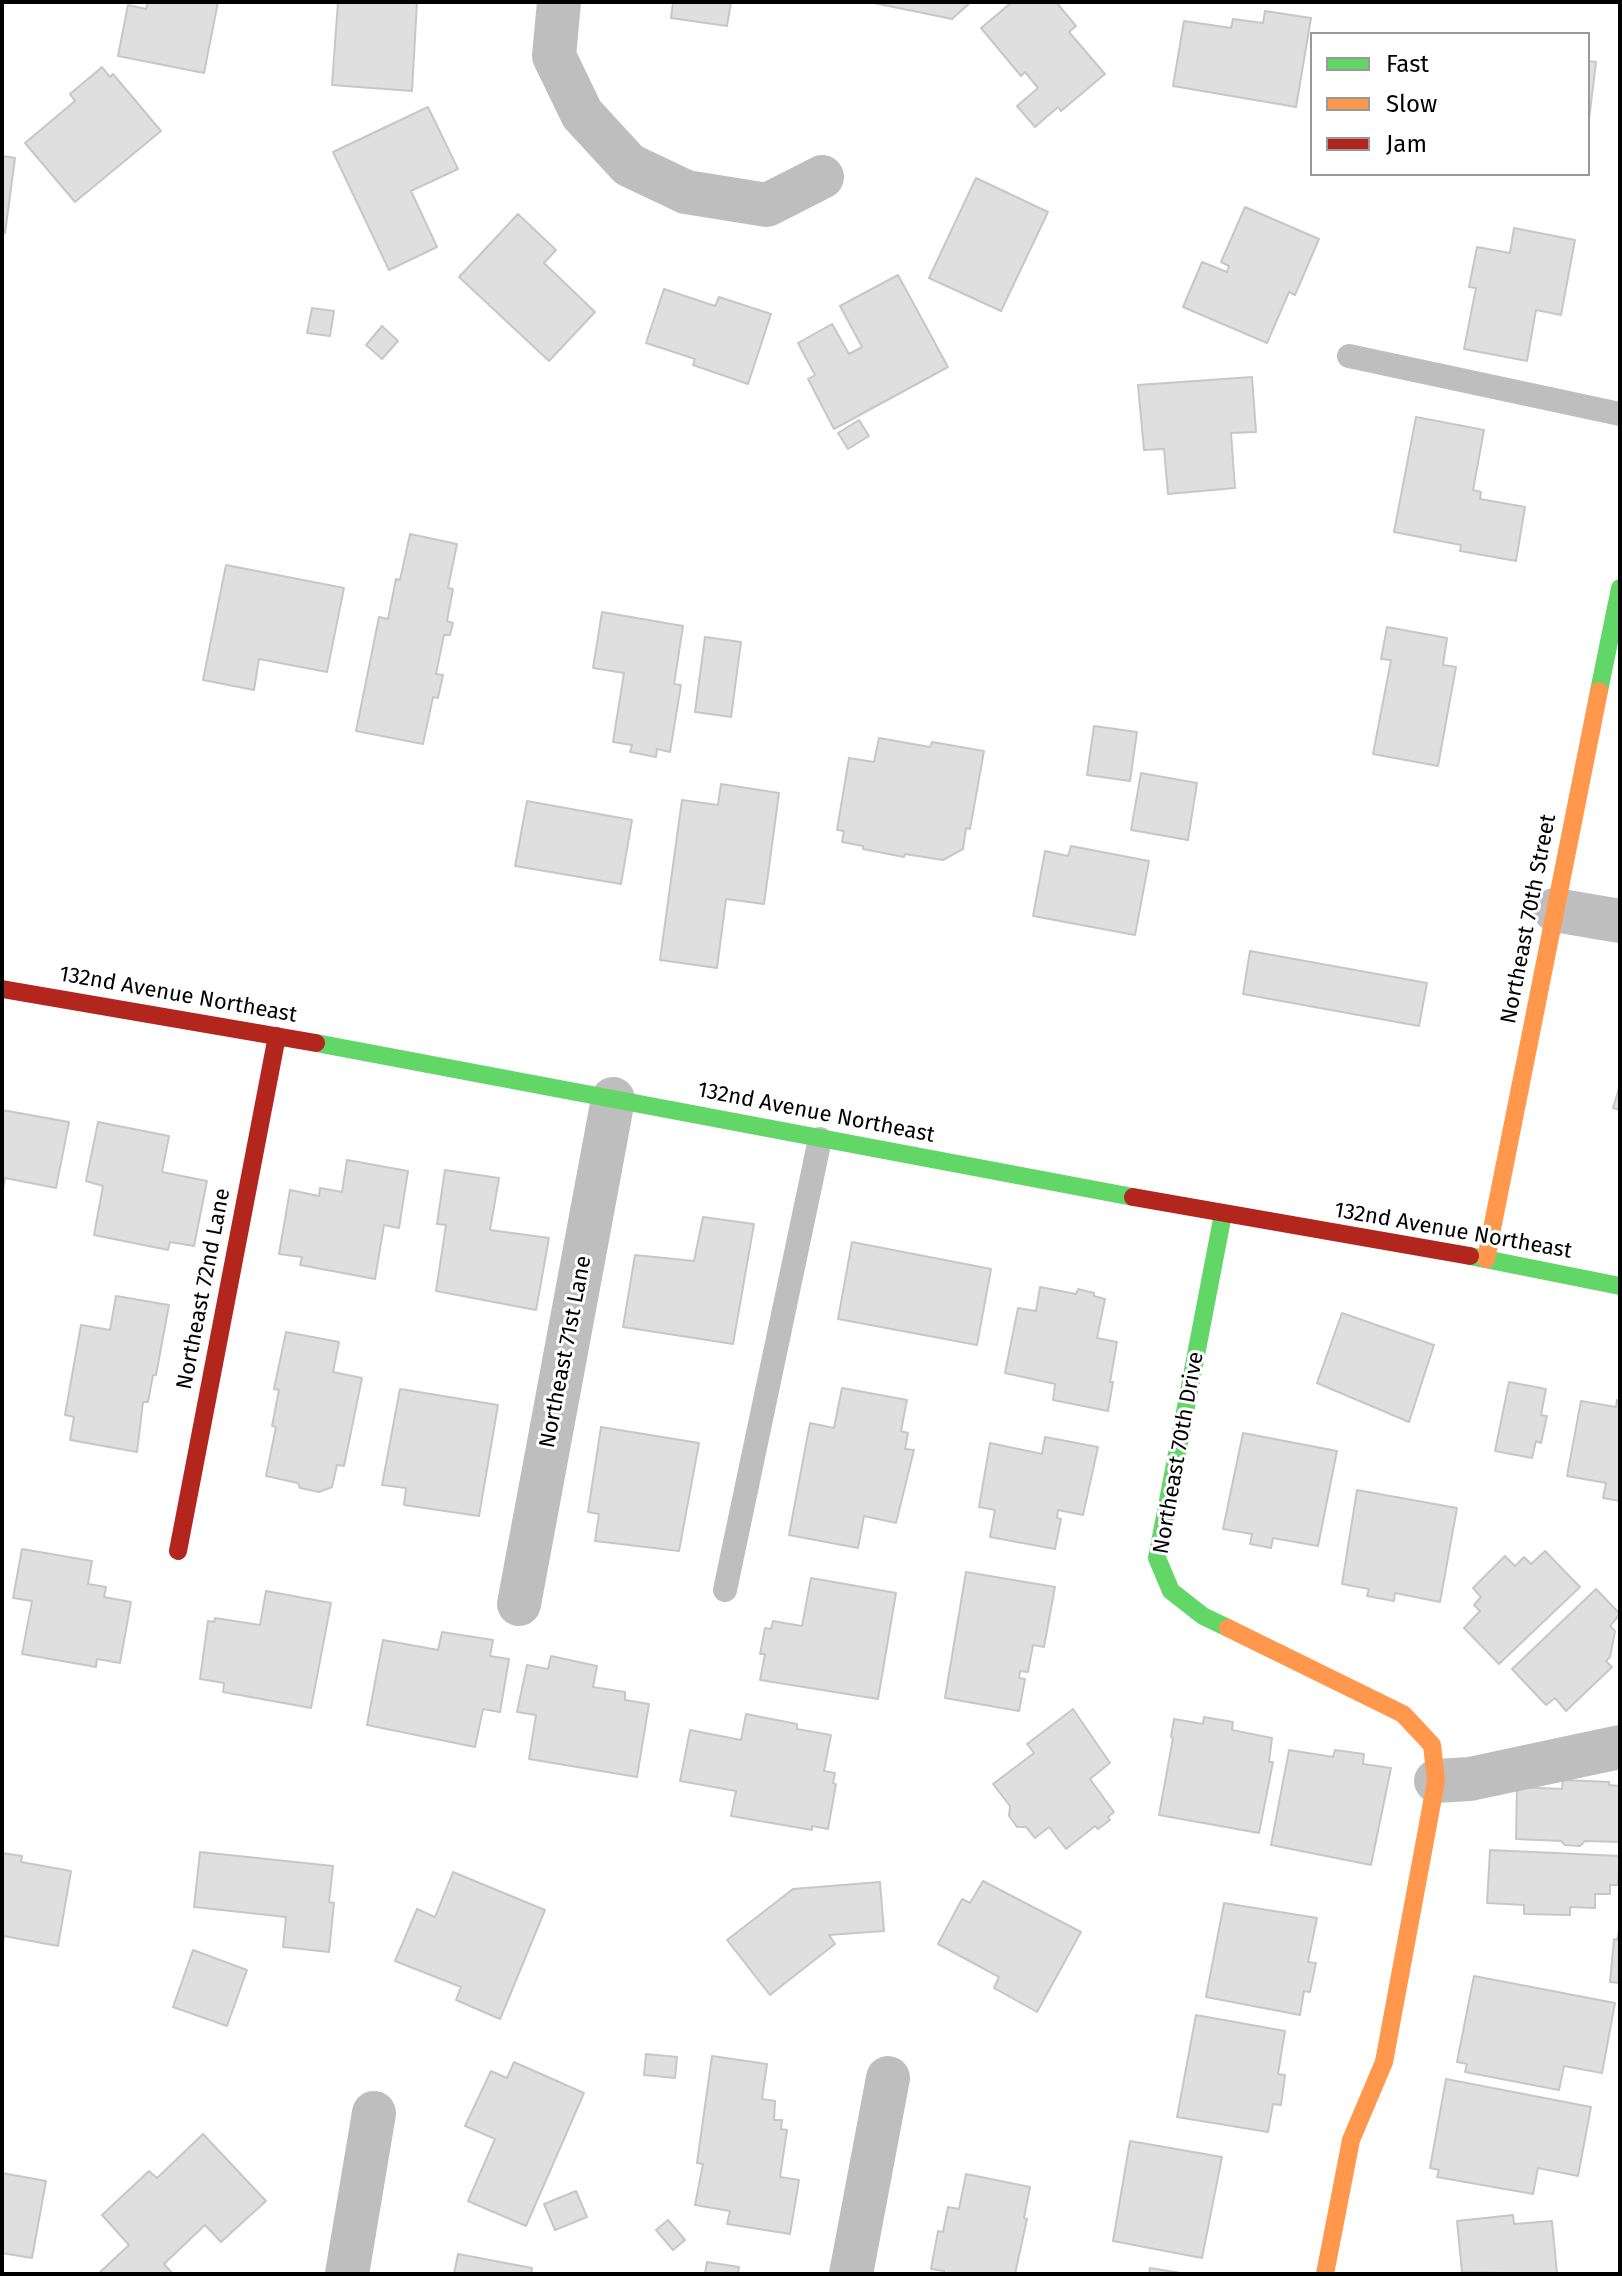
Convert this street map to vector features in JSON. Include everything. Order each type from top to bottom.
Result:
[{"type":"street","points":[[559,2],[554,56],[582,114],[629,165],[686,192],[767,205],[822,177]]},
{"type":"street","name":"Northeast 70th Street","points":[[1486,1259],[1620,588]]},
{"type":"street","points":[[1555,910],[1620,921]]},
{"type":"street","name":"132nd Avenue Northeast","points":[[2,989],[277,1036],[1620,1286]]},
{"type":"street","name":"Northeast 72nd Lane","points":[[178,1551],[277,1036]]},
{"type":"street","name":"Northeast 71st Lane","points":[[519,1604],[613,1099]]},
{"type":"street","name":"Northeast 70th Drive","points":[[1223,1214],[1157,1558],[1171,1591],[1203,1616],[1403,1714],[1432,1745],[1436,1781],[1384,2062],[1351,2140],[1325,2274]]},
{"type":"street","points":[[1436,1781],[1470,1779],[1620,1747]]},
{"type":"street","points":[[851,2274],[888,2078]]},
{"type":"street","points":[[347,2274],[374,2113]]},
{"type":"lane","points":[[1349,356],[1620,414]]},
{"type":"lane","points":[[725,1590],[820,1139]]},
{"type":"building","points":[[148,2],[218,2],[204,73],[118,56],[128,5],[146,9]]},
{"type":"building","points":[[338,2],[417,2],[412,91],[332,85]]},
{"type":"building","points":[[673,2],[731,2],[727,26],[671,18]]},
{"type":"building","points":[[869,2],[971,2],[952,19]]},
{"type":"building","points":[[1012,2],[1056,2],[1076,26],[1069,32],[1105,74],[1061,111],[1058,107],[1035,127],[1017,106],[1038,88],[1025,72],[1021,76],[981,28]]},
{"type":"building","points":[[1265,11],[1311,18],[1296,107],[1173,86],[1184,21],[1231,28],[1233,19],[1263,23]]},
{"type":"building","points":[[1590,61],[1596,62],[1590,112]]},
{"type":"building","points":[[102,67],[110,77],[113,74],[161,131],[75,202],[25,143],[75,101],[70,94]]},
{"type":"building","points":[[428,107],[458,169],[411,191],[437,247],[389,270],[333,152]]},
{"type":"building","points":[[2,156],[15,158],[5,233],[2,233]]},
{"type":"building","points":[[976,178],[1048,212],[1001,311],[929,278]]},
{"type":"building","points":[[1245,207],[1319,239],[1295,295],[1289,292],[1267,343],[1183,307],[1202,262],[1227,272],[1229,266],[1221,262]]},
{"type":"building","points":[[518,214],[556,250],[544,263],[595,312],[549,361],[459,277]]},
{"type":"building","points":[[1514,228],[1575,240],[1561,315],[1536,310],[1527,361],[1464,349],[1476,288],[1469,287],[1477,247],[1510,253]]},
{"type":"building","points":[[898,275],[948,367],[834,429],[808,379],[815,375],[798,343],[832,324],[849,354],[862,347],[840,306]]},
{"type":"building","points":[[664,289],[715,306],[719,297],[771,314],[748,384],[693,365],[695,359],[646,343]]},
{"type":"building","points":[[312,308],[334,311],[330,336],[307,333]]},
{"type":"building","points":[[382,326],[398,341],[382,359],[366,345]]},
{"type":"building","points":[[1252,377],[1256,432],[1231,433],[1235,488],[1168,494],[1164,449],[1144,450],[1138,385]]},
{"type":"building","points":[[1416,417],[1484,430],[1473,490],[1481,492],[1480,499],[1525,507],[1516,561],[1460,551],[1461,545],[1394,532]]},
{"type":"building","points":[[859,420],[869,436],[848,449],[838,433]]},
{"type":"building","points":[[410,534],[457,544],[448,588],[453,589],[447,621],[453,623],[450,635],[444,635],[436,674],[443,675],[438,698],[433,697],[423,744],[356,731],[379,617],[388,619]]},
{"type":"building","points":[[226,565],[344,588],[327,672],[259,659],[254,690],[203,680]]},
{"type":"building","points":[[602,612],[683,626],[674,684],[681,685],[670,752],[657,749],[656,757],[630,752],[632,745],[613,742],[624,673],[593,668]]},
{"type":"building","points":[[1387,627],[1447,638],[1443,665],[1456,667],[1438,766],[1373,754],[1391,660],[1381,659]]},
{"type":"building","points":[[705,637],[741,642],[731,717],[695,712]]},
{"type":"building","points":[[1094,726],[1137,732],[1130,781],[1087,775]]},
{"type":"building","points":[[879,738],[930,747],[932,742],[984,751],[970,829],[966,828],[963,849],[943,860],[905,854],[904,857],[842,842],[844,831],[837,830],[849,758],[874,762]]},
{"type":"building","points":[[1141,773],[1197,783],[1188,840],[1131,830]]},
{"type":"building","points":[[721,784],[779,793],[764,904],[726,899],[717,968],[660,960],[682,800],[718,805]]},
{"type":"building","points":[[527,801],[632,820],[621,884],[515,866]]},
{"type":"building","points":[[1071,846],[1149,861],[1135,935],[1033,916],[1045,851],[1068,856]]},
{"type":"building","points":[[1250,951],[1427,983],[1419,1026],[1243,994]]},
{"type":"building","points":[[1620,1085],[1620,1110],[1613,1108]]},
{"type":"building","points":[[2,1110],[69,1122],[56,1188],[5,1178],[2,1194]]},
{"type":"building","points":[[98,1122],[169,1136],[162,1172],[207,1181],[194,1246],[170,1242],[168,1250],[94,1235],[103,1186],[86,1181]]},
{"type":"building","points":[[347,1160],[408,1171],[399,1228],[384,1225],[375,1279],[300,1265],[302,1257],[279,1254],[290,1190],[319,1196],[320,1188],[342,1192]]},
{"type":"building","points":[[445,1170],[499,1178],[490,1230],[549,1238],[536,1310],[436,1291],[446,1225],[437,1224]]},
{"type":"building","points":[[703,1217],[754,1224],[733,1344],[623,1327],[635,1255],[694,1261]]},
{"type":"building","points":[[852,1242],[991,1269],[977,1345],[838,1319]]},
{"type":"building","points":[[1040,1287],[1076,1294],[1078,1289],[1105,1299],[1097,1338],[1117,1342],[1108,1411],[1053,1400],[1055,1384],[1005,1373],[1018,1308],[1036,1311]]},
{"type":"building","points":[[116,1296],[169,1305],[156,1375],[153,1375],[148,1402],[143,1402],[137,1452],[70,1440],[74,1417],[65,1415],[81,1325],[110,1330]]},
{"type":"building","points":[[1342,1313],[1434,1345],[1409,1422],[1317,1383]]},
{"type":"building","points":[[286,1332],[339,1342],[333,1372],[362,1378],[344,1466],[337,1465],[332,1487],[319,1492],[300,1488],[298,1483],[266,1476],[276,1427],[272,1426],[279,1390],[274,1389]]},
{"type":"building","points":[[1509,1382],[1546,1389],[1541,1415],[1547,1416],[1541,1443],[1536,1441],[1532,1458],[1495,1451]]},
{"type":"building","points":[[842,1388],[907,1400],[901,1431],[908,1433],[905,1449],[914,1450],[896,1523],[864,1516],[858,1548],[789,1535],[810,1423],[834,1428]]},
{"type":"building","points":[[400,1389],[498,1405],[479,1516],[404,1505],[406,1488],[382,1485]]},
{"type":"building","points":[[1617,1400],[1620,1401],[1620,1501],[1603,1498],[1606,1483],[1567,1476],[1581,1401],[1616,1407]]},
{"type":"building","points":[[601,1427],[699,1443],[679,1551],[595,1541],[599,1514],[588,1512]]},
{"type":"building","points":[[1243,1433],[1337,1451],[1318,1546],[1273,1538],[1271,1548],[1250,1544],[1252,1534],[1223,1529]]},
{"type":"building","points":[[1045,1437],[1098,1447],[1083,1515],[1058,1510],[1057,1518],[1061,1519],[1055,1549],[990,1537],[995,1510],[979,1507],[990,1443],[1042,1454]]},
{"type":"building","points":[[1357,1490],[1457,1508],[1440,1602],[1395,1593],[1394,1601],[1367,1596],[1369,1589],[1342,1584]]},
{"type":"building","points":[[22,1549],[92,1561],[88,1584],[106,1587],[104,1597],[131,1602],[120,1663],[97,1659],[96,1667],[22,1654],[32,1601],[13,1598]]},
{"type":"building","points":[[1545,1551],[1580,1587],[1499,1664],[1464,1628],[1480,1611],[1474,1605],[1481,1597],[1473,1588],[1505,1556],[1515,1566],[1524,1557],[1531,1564]]},
{"type":"building","points":[[966,1572],[1055,1587],[1044,1647],[1033,1645],[1028,1672],[1020,1671],[1019,1678],[1025,1679],[1019,1711],[945,1698]]},
{"type":"building","points":[[811,1578],[896,1593],[878,1699],[760,1680],[765,1654],[760,1654],[765,1628],[771,1629],[773,1621],[802,1626]]},
{"type":"building","points":[[1596,1589],[1620,1614],[1610,1626],[1615,1631],[1610,1657],[1606,1661],[1612,1667],[1566,1711],[1555,1698],[1546,1705],[1512,1669]]},
{"type":"building","points":[[266,1591],[331,1603],[311,1708],[223,1692],[224,1683],[200,1679],[208,1621],[214,1622],[215,1618],[260,1625]]},
{"type":"building","points":[[442,1632],[493,1640],[490,1656],[509,1659],[500,1712],[483,1709],[475,1747],[367,1725],[383,1640],[438,1650]]},
{"type":"building","points":[[551,1656],[597,1666],[593,1687],[625,1692],[625,1700],[649,1704],[637,1777],[529,1759],[536,1715],[517,1712],[527,1665],[548,1669]]},
{"type":"building","points":[[1073,1709],[1110,1763],[1090,1779],[1114,1812],[1108,1817],[1110,1820],[1098,1829],[1095,1826],[1066,1849],[1049,1827],[1035,1838],[1026,1827],[1017,1827],[1009,1816],[1010,1806],[993,1784],[1034,1753],[1027,1744]]},
{"type":"building","points":[[746,1714],[797,1724],[797,1729],[831,1735],[824,1771],[835,1773],[833,1783],[836,1784],[828,1829],[812,1826],[812,1830],[731,1816],[736,1791],[680,1781],[690,1730],[741,1740]]},
{"type":"building","points":[[1204,1717],[1233,1722],[1232,1730],[1272,1738],[1269,1762],[1273,1762],[1259,1833],[1159,1815],[1174,1719],[1203,1724]]},
{"type":"building","points":[[1289,1750],[1333,1757],[1335,1750],[1364,1754],[1363,1764],[1391,1768],[1371,1865],[1271,1845]]},
{"type":"building","points":[[1563,1780],[1609,1782],[1609,1785],[1620,1786],[1620,1842],[1585,1841],[1580,1846],[1565,1845],[1561,1841],[1516,1839],[1517,1787],[1562,1789]]},
{"type":"building","points":[[1490,1850],[1620,1856],[1618,1885],[1610,1885],[1610,1894],[1595,1894],[1595,1908],[1570,1907],[1570,1915],[1524,1914],[1524,1905],[1487,1903]]},
{"type":"building","points":[[200,1852],[333,1866],[329,1902],[334,1903],[329,1952],[283,1947],[286,1917],[194,1907]]},
{"type":"building","points":[[2,1853],[22,1856],[21,1862],[71,1871],[58,1946],[4,1936],[2,1946]]},
{"type":"building","points":[[453,1872],[545,1910],[500,2019],[456,2000],[461,1987],[395,1961],[417,1909],[435,1917]]},
{"type":"building","points":[[983,1881],[1081,1932],[1037,2012],[994,1988],[999,1977],[938,1944],[962,1899],[970,1903]]},
{"type":"building","points":[[880,1882],[884,1931],[829,1935],[835,1944],[770,1995],[727,1940],[793,1889]]},
{"type":"building","points":[[1224,1903],[1317,1918],[1308,1962],[1316,1963],[1310,1992],[1304,1991],[1300,2015],[1206,1997]]},
{"type":"building","points":[[1619,1932],[1620,1983],[1610,1982],[1614,1939],[1617,1940]]},
{"type":"building","points":[[193,1950],[247,1970],[227,2026],[173,2007]]},
{"type":"building","points":[[1474,1976],[1615,2003],[1602,2073],[1564,2066],[1559,2090],[1465,2072],[1467,2064],[1457,2062]]},
{"type":"building","points":[[1196,2015],[1285,2031],[1278,2074],[1285,2075],[1281,2105],[1273,2104],[1268,2132],[1177,2117]]},
{"type":"building","points":[[646,2054],[677,2057],[675,2078],[644,2075]]},
{"type":"building","points":[[712,2056],[767,2064],[762,2099],[775,2101],[774,2120],[782,2120],[781,2129],[787,2130],[780,2177],[799,2180],[790,2234],[727,2224],[730,2211],[695,2205],[703,2164],[697,2163]]},
{"type":"building","points":[[514,2062],[584,2093],[526,2226],[468,2201],[495,2139],[465,2126],[491,2071],[507,2078]]},
{"type":"building","points":[[1446,2079],[1591,2107],[1578,2176],[1538,2168],[1533,2194],[1437,2177],[1439,2170],[1430,2168]]},
{"type":"building","points":[[203,2134],[266,2201],[221,2242],[205,2225],[164,2264],[173,2274],[98,2274],[129,2245],[102,2215],[149,2171],[157,2178]]},
{"type":"building","points":[[1130,2141],[1222,2157],[1202,2258],[1113,2241]]},
{"type":"building","points":[[2,2173],[46,2181],[32,2258],[2,2253]]},
{"type":"building","points":[[966,2174],[1030,2187],[1024,2218],[1027,2219],[1015,2274],[944,2274],[944,2271],[931,2269],[938,2231],[943,2232],[948,2207],[959,2209]]},
{"type":"building","points":[[576,2191],[587,2217],[555,2230],[544,2204]]},
{"type":"building","points":[[1513,2215],[1514,2224],[1552,2221],[1557,2274],[1462,2272],[1457,2221]]},
{"type":"building","points":[[668,2220],[685,2240],[673,2250],[656,2230]]},
{"type":"building","points":[[458,2254],[532,2268],[531,2274],[454,2274]]},
{"type":"building","points":[[707,2262],[739,2267],[738,2274],[705,2274]]},
{"type":"building","points":[[1150,2268],[1187,2274],[1149,2274]]},
{"type":"traffic: fast","points":[[1599,691],[1620,588]]},
{"type":"traffic: fast","points":[[316,1043],[1133,1197]]},
{"type":"traffic: fast","points":[[1223,1214],[1157,1558],[1171,1591],[1203,1616],[1228,1628]]},
{"type":"traffic: fast","points":[[1470,1256],[1620,1286]]},
{"type":"traffic: slow","points":[[1486,1259],[1599,691]]},
{"type":"traffic: slow","points":[[1228,1628],[1403,1714],[1432,1745],[1436,1781],[1384,2062],[1351,2140],[1325,2274]]},
{"type":"traffic: jam","points":[[2,989],[316,1043]]},
{"type":"traffic: jam","points":[[178,1551],[277,1036]]},
{"type":"traffic: jam","points":[[1133,1197],[1470,1256]]}]
